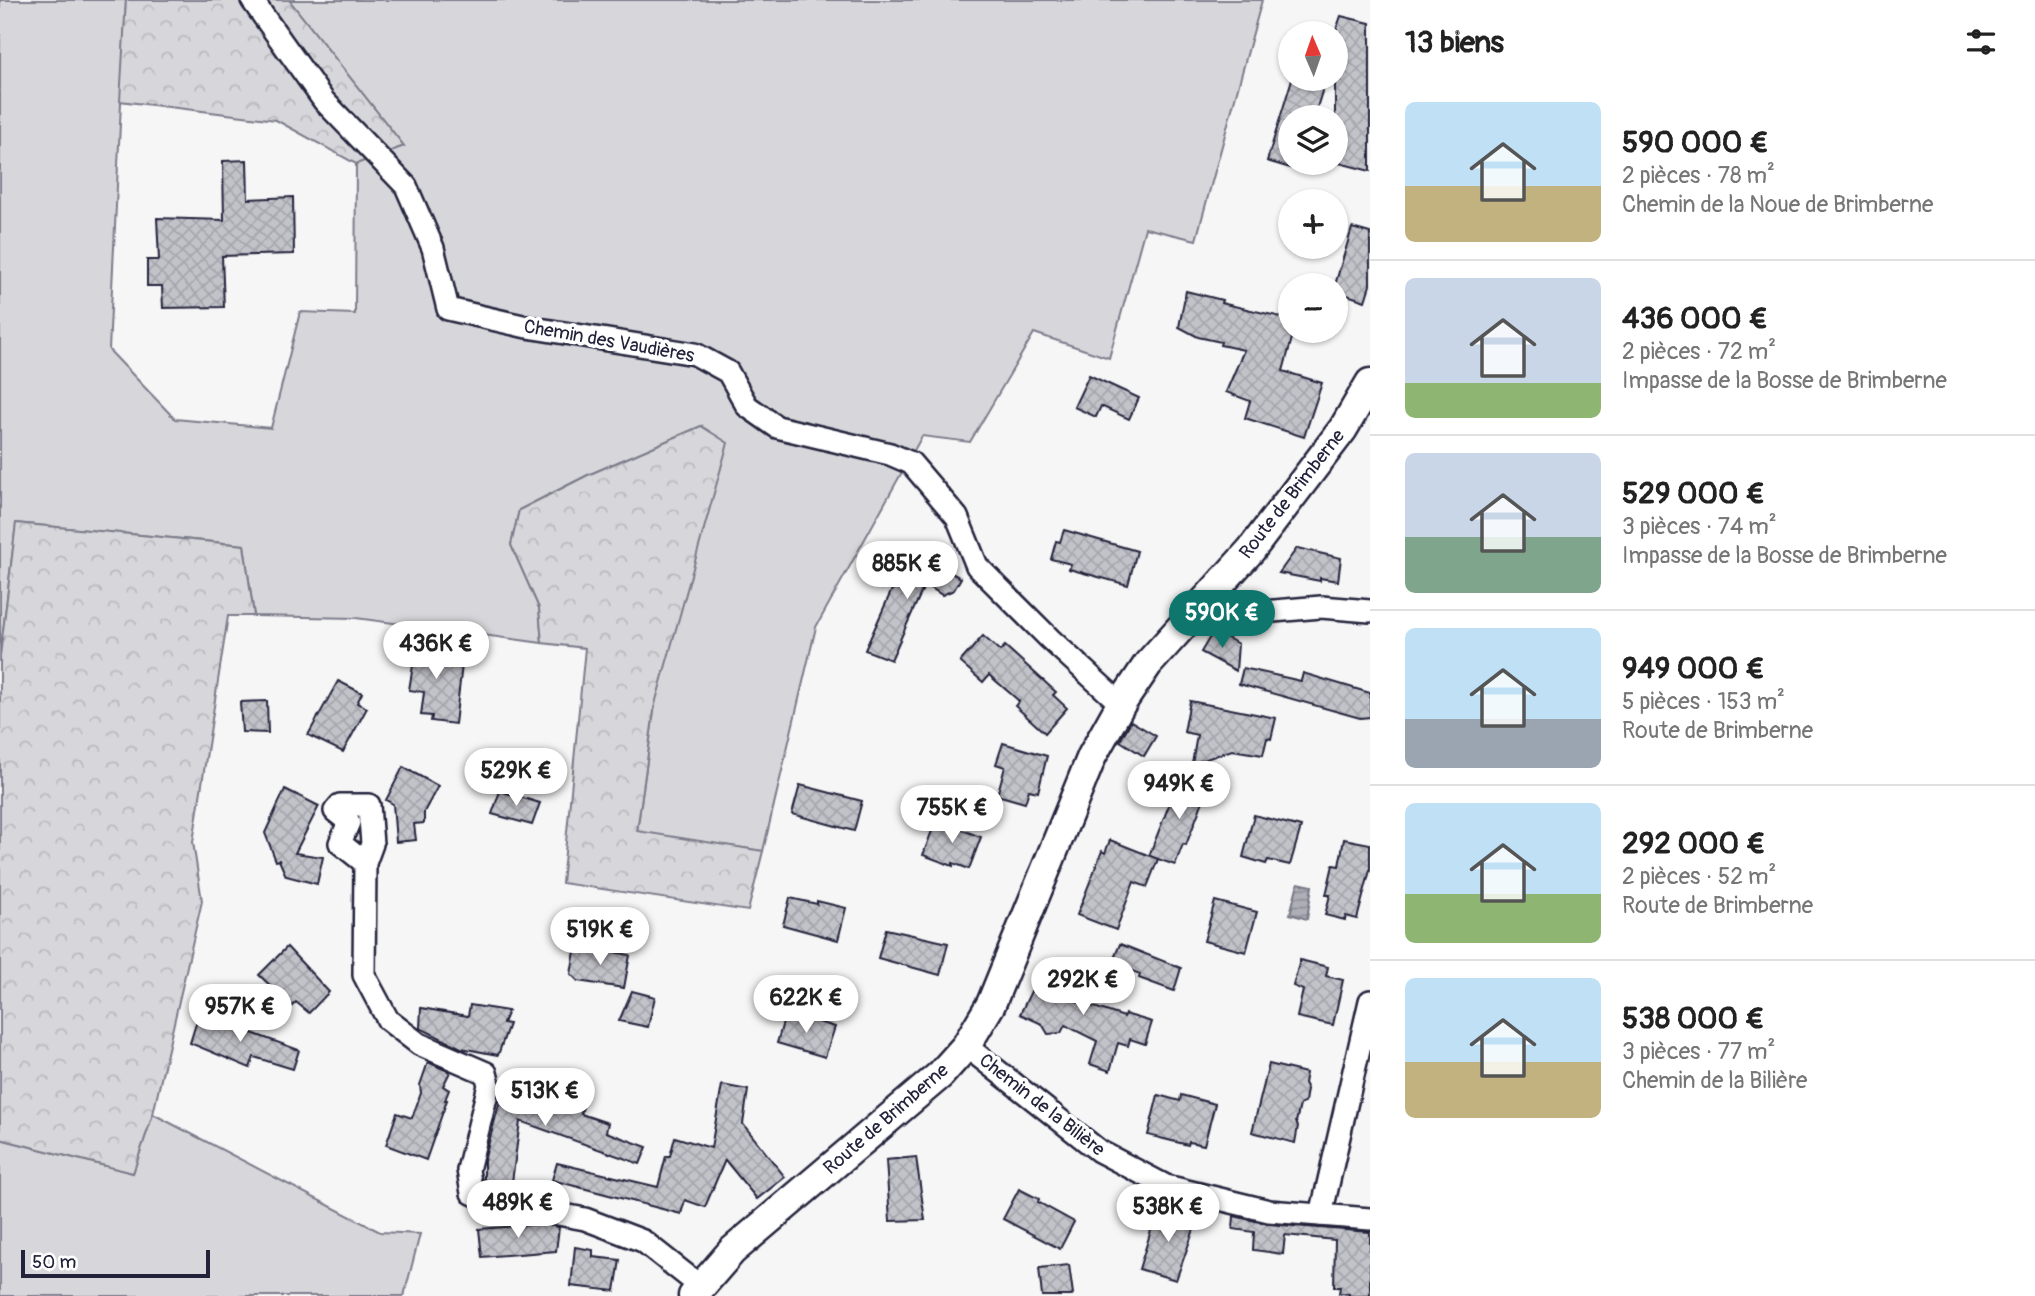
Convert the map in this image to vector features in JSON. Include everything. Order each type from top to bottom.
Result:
[{"type":"street","name":"Chemin des Vaudières","points":[[252,0],[324,101],[406,186],[433,248],[448,309],[527,327],[695,354],[728,372],[747,406],[777,426],[878,450],[911,463],[957,517],[977,566],[1121,704]]},
{"type":"street","name":"Route de Brimberne","points":[[697,1291],[742,1242],[940,1075],[965,1046],[991,1004],[1092,755],[1121,704],[1148,664],[1251,550],[1343,429],[1370,383]]},
{"type":"street","points":[[1199,608],[1216,616],[1321,607],[1370,611]]},
{"type":"street","points":[[365,863],[364,975],[388,1020],[419,1044],[486,1073],[489,1085],[468,1170],[472,1193],[493,1202],[585,1219],[643,1241],[697,1291]]},
{"type":"street","points":[[1321,1215],[1370,1001]]},
{"type":"street","name":"Chemin de la Bilière","points":[[965,1046],[1099,1151],[1166,1186],[1269,1212],[1370,1219]]},
{"type":"green space","points":[[0,0],[126,0],[109,350],[175,419],[271,428],[300,312],[355,314],[356,164],[404,146],[289,0],[1262,0],[1196,240],[1145,228],[1109,358],[1034,333],[970,442],[922,436],[816,627],[763,851],[637,832],[655,704],[702,426],[588,475],[519,510],[511,545],[539,608],[542,643],[356,618],[254,616],[244,545],[16,523],[0,656]]},
{"type":"green space","points":[[126,0],[289,0],[404,146],[356,164],[276,120],[120,101]]},
{"type":"green space","points":[[701,426],[728,443],[655,704],[637,831],[763,851],[748,911],[562,883],[585,648],[542,643],[539,608],[511,545],[519,510],[588,475]]},
{"type":"green space","points":[[16,523],[244,545],[254,616],[228,616],[193,842],[202,901],[153,1114],[133,1173],[0,1139],[0,656]]},
{"type":"green space","points":[[153,1114],[380,1232],[420,1234],[404,1296],[0,1296],[0,1139],[133,1173]]},
{"type":"shaded area","points":[[1298,883],[1312,886],[1307,919],[1290,914]]},
{"type":"building","points":[[1341,16],[1370,23],[1370,171],[1348,165],[1348,105],[1335,105],[1335,91],[1348,91],[1348,21],[1339,21]]},
{"type":"building","points":[[1288,91],[1322,91],[1318,105],[1284,105]]},
{"type":"building","points":[[1278,125],[1278,164],[1267,161]]},
{"type":"building","points":[[247,160],[248,199],[293,197],[294,254],[222,256],[224,307],[163,308],[162,286],[147,286],[147,260],[159,260],[157,218],[224,220],[223,161]]},
{"type":"building","points":[[1352,228],[1370,233],[1370,285],[1365,301],[1348,295],[1348,273],[1339,273],[1343,259],[1348,259],[1348,241]]},
{"type":"building","points":[[1186,291],[1222,300],[1221,303],[1278,316],[1278,343],[1291,343],[1283,371],[1322,383],[1304,437],[1245,418],[1250,401],[1226,392],[1244,350],[1220,345],[1221,342],[1198,337],[1179,327]]},
{"type":"building","points":[[1089,375],[1139,398],[1129,419],[1101,406],[1096,417],[1074,407]]},
{"type":"building","points":[[1064,530],[1137,551],[1128,585],[1069,569],[1071,564],[1051,559],[1056,541],[1060,542]]},
{"type":"building","points":[[1297,548],[1341,558],[1338,581],[1320,578],[1320,581],[1279,573]]},
{"type":"building","points":[[907,550],[961,578],[954,590],[942,595],[925,584],[891,660],[865,650]]},
{"type":"building","points":[[1214,630],[1238,644],[1236,671],[1201,652]]},
{"type":"building","points":[[418,635],[443,638],[440,661],[462,665],[455,724],[431,721],[432,716],[421,715],[424,692],[409,690]]},
{"type":"building","points":[[983,636],[1000,651],[1005,646],[1056,692],[1053,695],[1067,708],[1045,733],[1015,706],[1019,701],[989,675],[983,682],[960,662]]},
{"type":"building","points":[[1243,668],[1301,681],[1303,673],[1370,693],[1370,717],[1360,718],[1239,684]]},
{"type":"building","points":[[338,681],[362,693],[357,703],[367,708],[343,752],[308,735]]},
{"type":"building","points":[[267,701],[268,733],[242,732],[240,702]]},
{"type":"building","points":[[1190,701],[1276,718],[1271,739],[1267,738],[1263,755],[1232,750],[1192,764],[1197,735],[1184,732]]},
{"type":"building","points":[[1131,721],[1156,736],[1144,756],[1120,741]]},
{"type":"building","points":[[1003,743],[1047,756],[1038,792],[1029,790],[1025,803],[997,795],[1005,767],[996,764]]},
{"type":"building","points":[[403,767],[438,786],[424,812],[424,823],[414,824],[416,840],[396,842],[393,804],[386,800]]},
{"type":"building","points":[[1180,777],[1208,788],[1186,845],[1183,844],[1175,865],[1149,856]]},
{"type":"building","points":[[800,785],[862,801],[854,831],[792,814]]},
{"type":"building","points":[[285,789],[319,806],[295,853],[323,857],[317,884],[286,876],[279,860],[276,861],[265,833]]},
{"type":"building","points":[[500,791],[540,803],[532,825],[492,814]]},
{"type":"building","points":[[1254,815],[1301,827],[1290,865],[1268,860],[1266,864],[1243,857]]},
{"type":"building","points":[[936,820],[981,837],[969,869],[923,855]]},
{"type":"building","points":[[1344,839],[1370,844],[1370,870],[1357,919],[1346,916],[1345,920],[1325,915],[1330,895],[1326,895],[1333,865],[1339,866]]},
{"type":"building","points":[[1110,840],[1158,859],[1147,887],[1134,882],[1116,930],[1077,915],[1102,851],[1105,853]]},
{"type":"building","points":[[790,898],[846,908],[838,940],[783,925]]},
{"type":"building","points":[[1215,901],[1257,912],[1246,952],[1204,941]]},
{"type":"building","points":[[886,929],[948,943],[940,975],[878,958]]},
{"type":"building","points":[[1120,944],[1181,968],[1174,991],[1139,978],[1140,974],[1112,963]]},
{"type":"building","points":[[576,945],[630,955],[624,988],[578,981],[571,974]]},
{"type":"building","points":[[287,947],[329,992],[309,1013],[296,1002],[292,1006],[259,975]]},
{"type":"building","points":[[1300,960],[1328,967],[1326,976],[1343,980],[1333,1025],[1297,1017],[1303,990],[1293,986]]},
{"type":"building","points":[[1062,964],[1085,976],[1073,1000],[1124,1017],[1125,1014],[1152,1022],[1145,1044],[1130,1039],[1128,1046],[1118,1043],[1110,1071],[1090,1064],[1097,1041],[1065,1025],[1061,1033],[1048,1034],[1042,1024],[1020,1014],[1035,983],[1047,989]]},
{"type":"building","points":[[632,991],[655,997],[648,1027],[619,1021]]},
{"type":"building","points":[[470,1005],[508,1011],[503,1023],[509,1024],[498,1055],[461,1048],[420,1028],[421,1008],[468,1016]]},
{"type":"building","points":[[786,1012],[835,1027],[825,1057],[777,1043]]},
{"type":"building","points":[[199,1014],[299,1050],[293,1069],[254,1057],[250,1068],[190,1043]]},
{"type":"building","points":[[428,1062],[450,1072],[443,1086],[449,1090],[447,1100],[426,1160],[386,1145],[397,1113],[412,1118]]},
{"type":"building","points":[[1269,1064],[1306,1073],[1305,1102],[1300,1105],[1295,1143],[1252,1132]]},
{"type":"building","points":[[506,1078],[535,1088],[536,1083],[585,1099],[581,1114],[608,1123],[606,1132],[647,1147],[640,1164],[520,1121],[511,1190],[484,1183],[484,1161]]},
{"type":"building","points":[[722,1085],[748,1090],[743,1124],[785,1177],[757,1199],[725,1160],[705,1207],[685,1200],[681,1214],[552,1180],[557,1163],[658,1187],[666,1156],[670,1156],[675,1137],[711,1148]]},
{"type":"building","points":[[1158,1095],[1180,1101],[1181,1095],[1215,1104],[1204,1145],[1189,1142],[1188,1145],[1148,1135]]},
{"type":"building","points":[[916,1157],[925,1220],[890,1221],[886,1160]]},
{"type":"building","points":[[1019,1189],[1074,1222],[1060,1249],[1003,1219]]},
{"type":"building","points":[[1158,1208],[1197,1221],[1176,1280],[1139,1269]]},
{"type":"building","points":[[1234,1216],[1268,1224],[1370,1232],[1370,1296],[1349,1296],[1339,1293],[1340,1287],[1334,1287],[1335,1240],[1285,1235],[1283,1254],[1253,1250],[1254,1232],[1233,1229]]},
{"type":"building","points":[[542,1224],[559,1227],[556,1251],[482,1257],[479,1229]]},
{"type":"building","points":[[575,1247],[593,1250],[593,1257],[620,1260],[615,1291],[571,1286]]},
{"type":"building","points":[[1069,1265],[1073,1294],[1042,1296],[1039,1268]]}]
